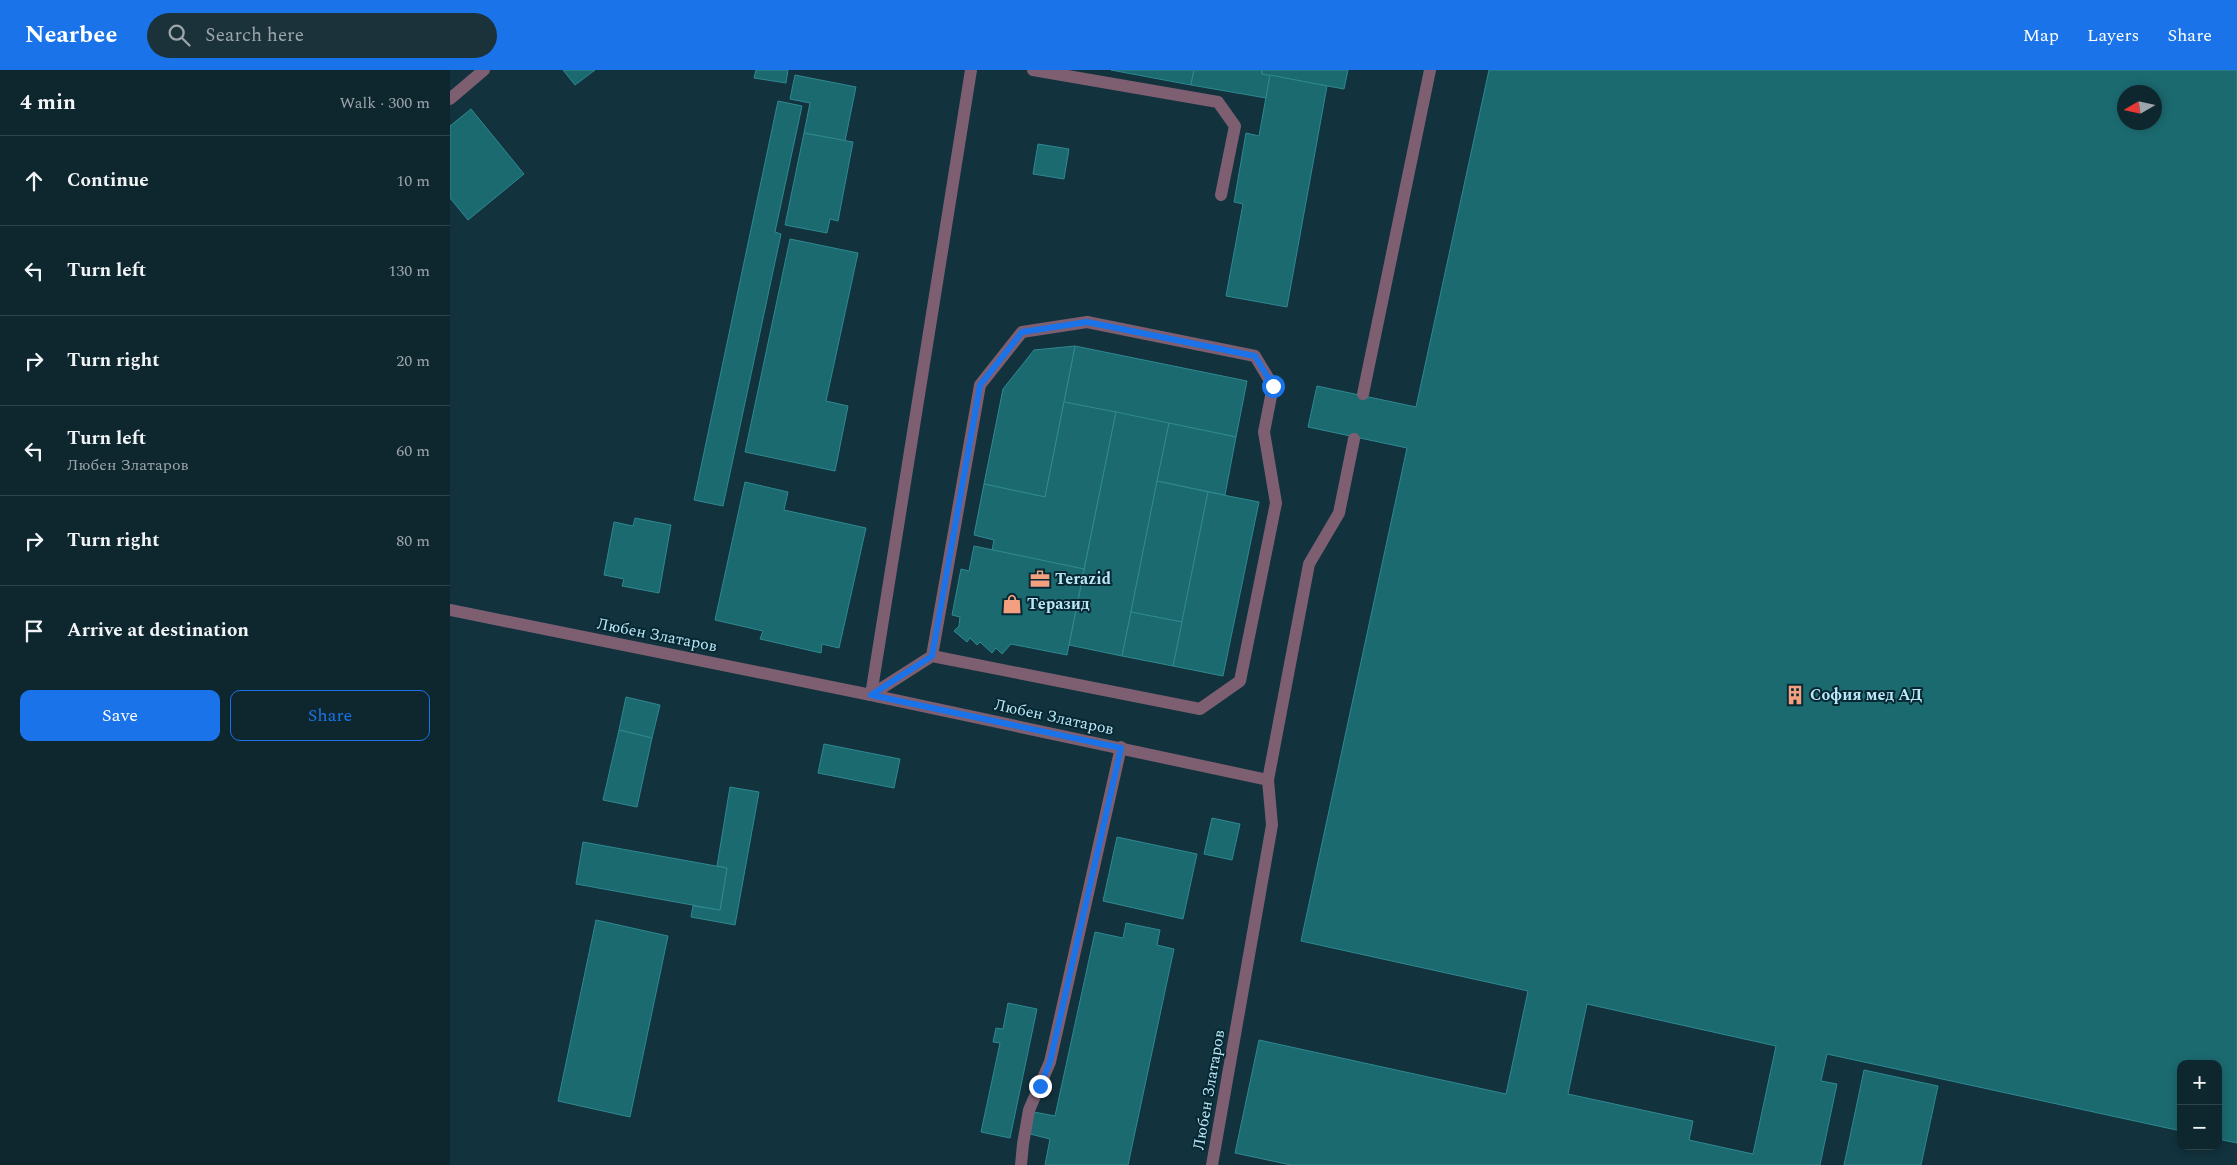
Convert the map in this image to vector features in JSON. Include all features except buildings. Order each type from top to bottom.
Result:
[{"type":"street","points":[[450,99],[484,70]]},
{"type":"street","points":[[871,695],[971,70]]},
{"type":"street","points":[[1033,70],[1218,102],[1235,126],[1221,195]]},
{"type":"street","points":[[1363,394],[1430,70]]},
{"type":"street","points":[[871,695],[932,656],[1200,709],[1240,680],[1276,503],[1264,432],[1273,386],[1255,356],[1087,322],[1022,332],[980,385],[932,656]]},
{"type":"street","points":[[1268,780],[1308,564],[1339,513],[1354,439]]},
{"type":"street","name":"Любен Златаров","points":[[450,610],[871,695],[1268,780],[1272,825],[1212,1165]]},
{"type":"street","points":[[1021,1165],[1029,1110],[1050,1062],[1121,748]]},
{"type":"place","name":"Terazid","points":[[1040,579]]},
{"type":"place","name":"Теразид","points":[[1012,604]]},
{"type":"place","name":"София мед АД","points":[[1795,695]]},
{"type":"route","points":[[1040,1086],[1050,1062],[1121,748],[871,695],[932,656],[980,385],[1022,332],[1087,322],[1255,356],[1273,386]]}]
